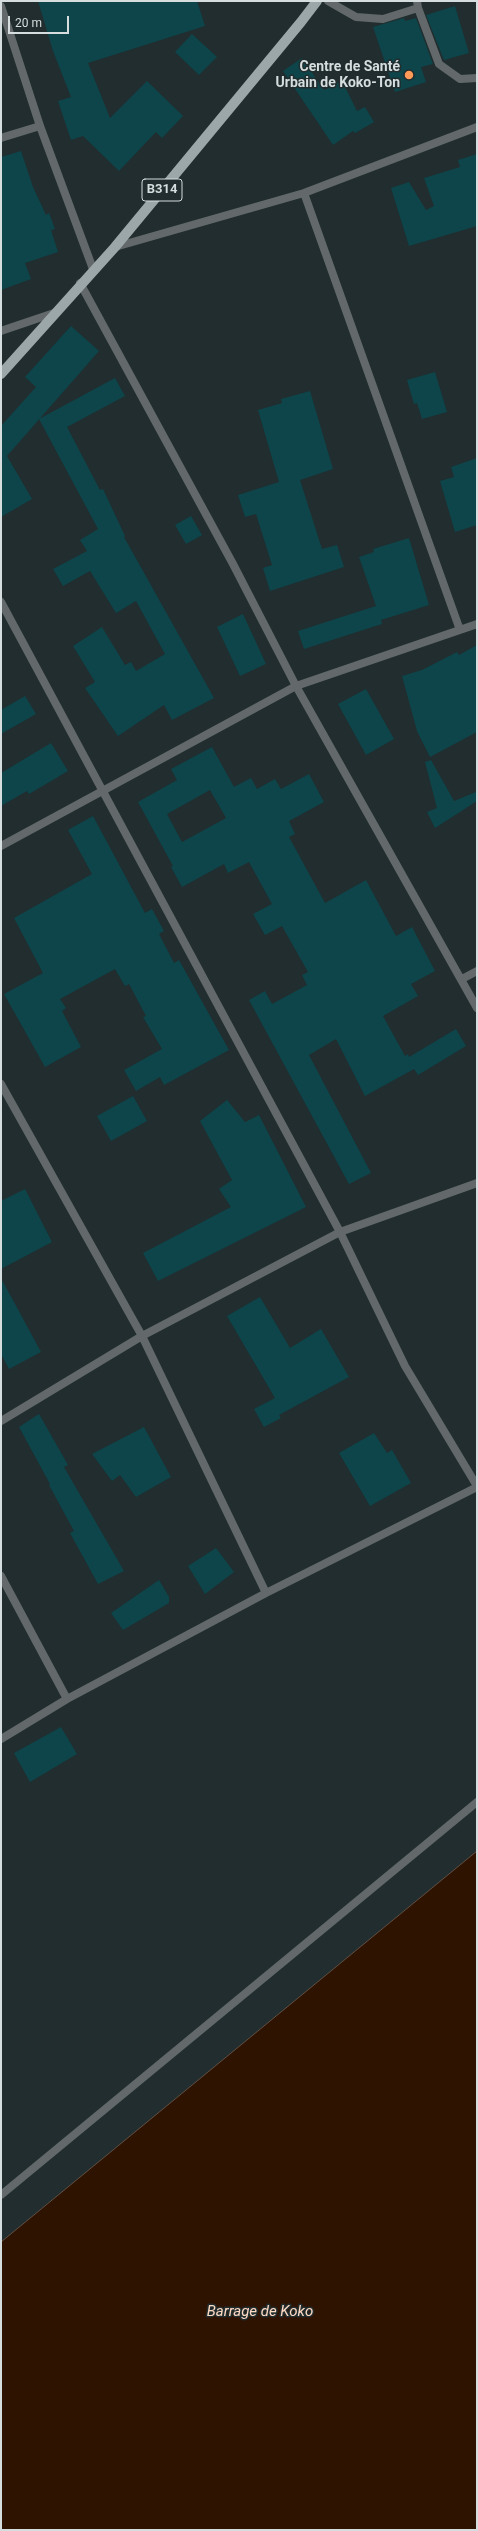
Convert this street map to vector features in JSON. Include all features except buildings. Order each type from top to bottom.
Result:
[{"type":"main road","name":"B314","points":[[1,374],[57,312],[80,283],[114,247],[302,22],[316,1]]},
{"type":"street","points":[[328,1],[356,17],[383,19],[417,4],[439,64],[460,79],[477,78]]},
{"type":"street","points":[[1,6],[40,126],[93,269]]},
{"type":"street","points":[[1,138],[40,126]]},
{"type":"street","points":[[114,247],[304,193],[477,127]]},
{"type":"street","points":[[304,193],[460,630]]},
{"type":"street","points":[[80,283],[296,686],[477,1008]]},
{"type":"street","points":[[1,331],[57,312]]},
{"type":"street","points":[[1,602],[340,1232],[405,1366],[477,1487],[266,1593],[67,1699],[1,1739]]},
{"type":"street","points":[[1,846],[296,686],[477,624]]},
{"type":"street","points":[[462,979],[477,971]]},
{"type":"street","points":[[1,1084],[142,1336],[266,1593]]},
{"type":"street","points":[[1,1421],[142,1336],[340,1232],[477,1183]]},
{"type":"street","points":[[1,1576],[67,1699]]},
{"type":"street","points":[[1,2195],[477,1802]]},
{"type":"water","name":"Barrage de Koko","points":[[477,1851],[477,2530],[1,2530],[1,2242]]},
{"type":"place","name":"Centre de Santé Urbain de Koko-Ton","points":[[409,75]]}]
